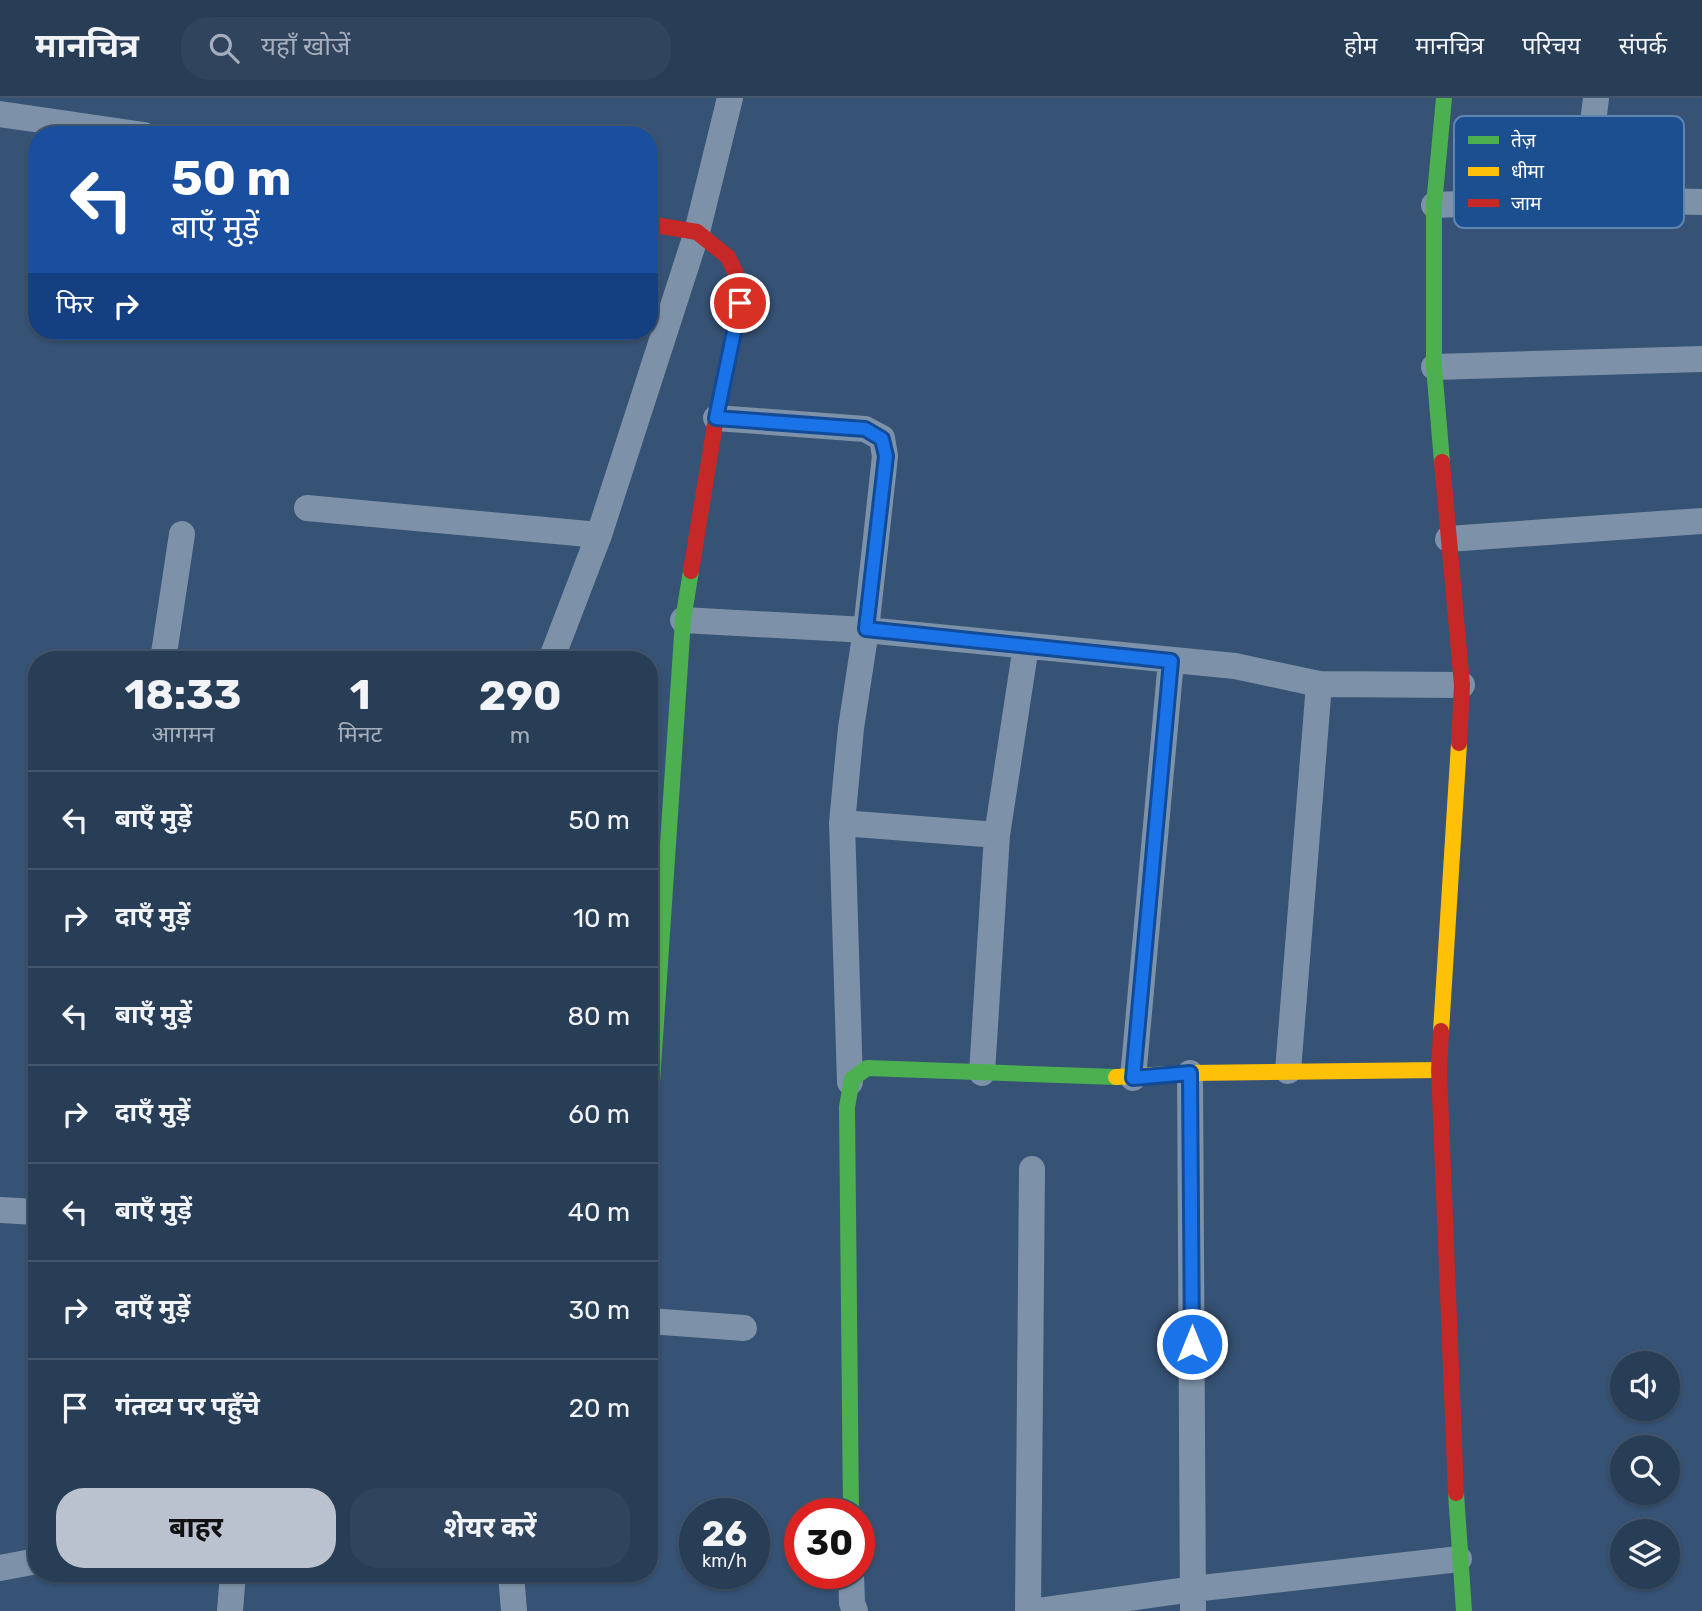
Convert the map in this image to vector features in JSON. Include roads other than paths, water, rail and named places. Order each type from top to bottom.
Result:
[{"type":"street","points":[[554,651],[599,535],[696,232],[730,98]]},
{"type":"street","points":[[1444,98],[1434,205],[1434,367],[1462,685],[1439,1070],[1459,1559],[1464,1611]]},
{"type":"street","points":[[1594,116],[1596,98]]},
{"type":"street","points":[[0,114],[82,126]]},
{"type":"street","points":[[1684,202],[1702,202]]},
{"type":"street","points":[[1434,205],[1454,204]]},
{"type":"street","points":[[658,226],[696,232],[728,257],[737,276],[740,303],[716,418],[683,620],[658,993]]},
{"type":"street","points":[[1434,367],[1702,359]]},
{"type":"street","points":[[716,418],[865,429],[882,439],[886,456],[866,629],[851,728],[842,823],[850,1082],[847,1121],[851,1498]]},
{"type":"street","points":[[307,508],[599,535]]},
{"type":"street","points":[[1448,539],[1702,521]]},
{"type":"street","points":[[164,651],[181,534]]},
{"type":"street","points":[[683,620],[866,629],[1235,666],[1319,684],[1462,685]]},
{"type":"street","points":[[982,1073],[997,835],[1026,646]]},
{"type":"street","points":[[1133,1078],[1171,661]]},
{"type":"street","points":[[1288,1071],[1319,684]]},
{"type":"street","points":[[842,823],[997,835]]},
{"type":"street","points":[[850,1082],[857,1072],[867,1068],[1133,1078],[1190,1073],[1439,1070]]},
{"type":"street","points":[[1190,1073],[1193,1600]]},
{"type":"street","points":[[1028,1611],[1032,1169]]},
{"type":"street","points":[[0,1210],[28,1212]]},
{"type":"street","points":[[658,1322],[744,1328]]},
{"type":"street","points":[[1037,1611],[1193,1600],[1459,1559]]},
{"type":"street","points":[[0,1568],[28,1563]]},
{"type":"street","points":[[230,1611],[232,1582]]},
{"type":"street","points":[[512,1582],[514,1611]]},
{"type":"street","points":[[852,1589],[855,1611]]}]
